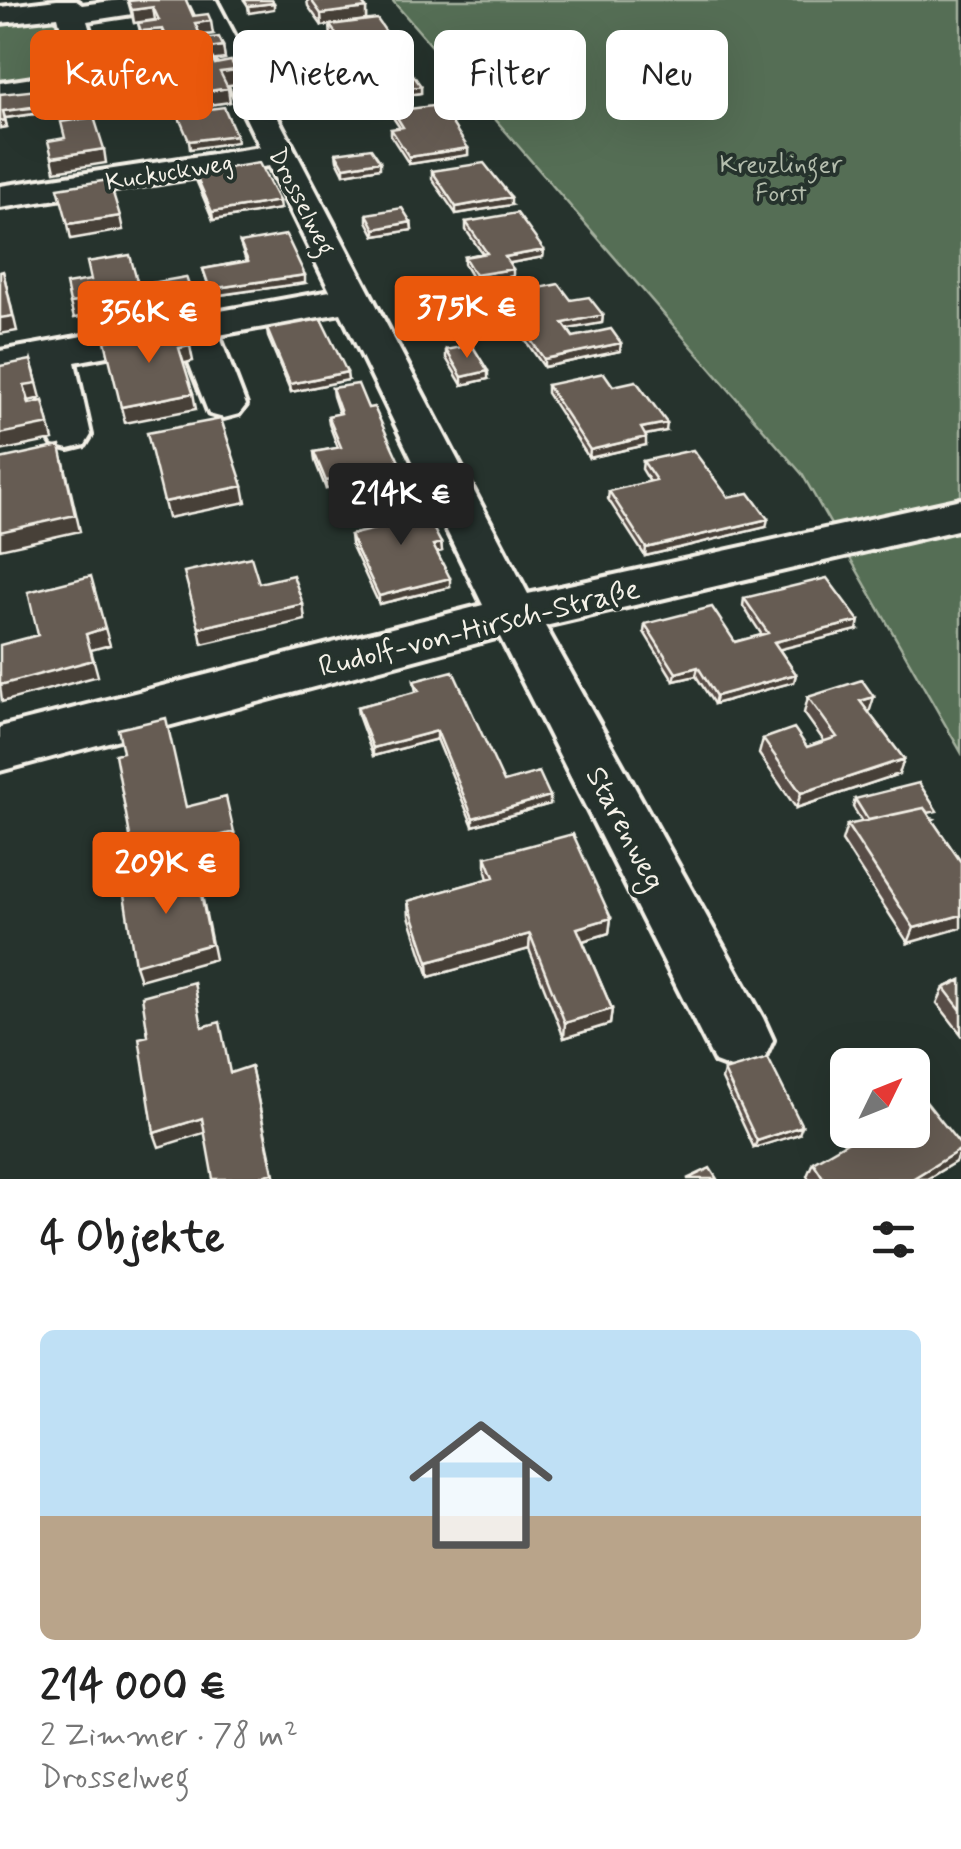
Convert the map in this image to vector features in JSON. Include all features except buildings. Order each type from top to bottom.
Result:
[{"type":"street","points":[[71,15],[180,0]]},
{"type":"street","name":"Drosselweg","points":[[202,0],[514,615]]},
{"type":"street","points":[[0,15],[69,6],[89,80],[0,92]]},
{"type":"street","name":"Kuckuckweg","points":[[0,198],[280,154]]},
{"type":"street","points":[[0,363],[353,299]]},
{"type":"street","points":[[196,328],[224,405]]},
{"type":"street","points":[[53,353],[69,435]]},
{"type":"street","name":"Rudolf-von-Hirsch-Straße","points":[[0,749],[514,615],[961,514]]},
{"type":"street","name":"Starenweg","points":[[514,615],[739,1040]]},
{"type":"green space","name":"Kreuzlinger Forst","points":[[392,0],[961,0],[961,752],[802,474],[496,120],[586,120],[586,30],[434,30],[434,49]]},
{"type":"green space","points":[[53,12],[58,30],[30,30],[30,80],[0,84],[0,18]]}]
